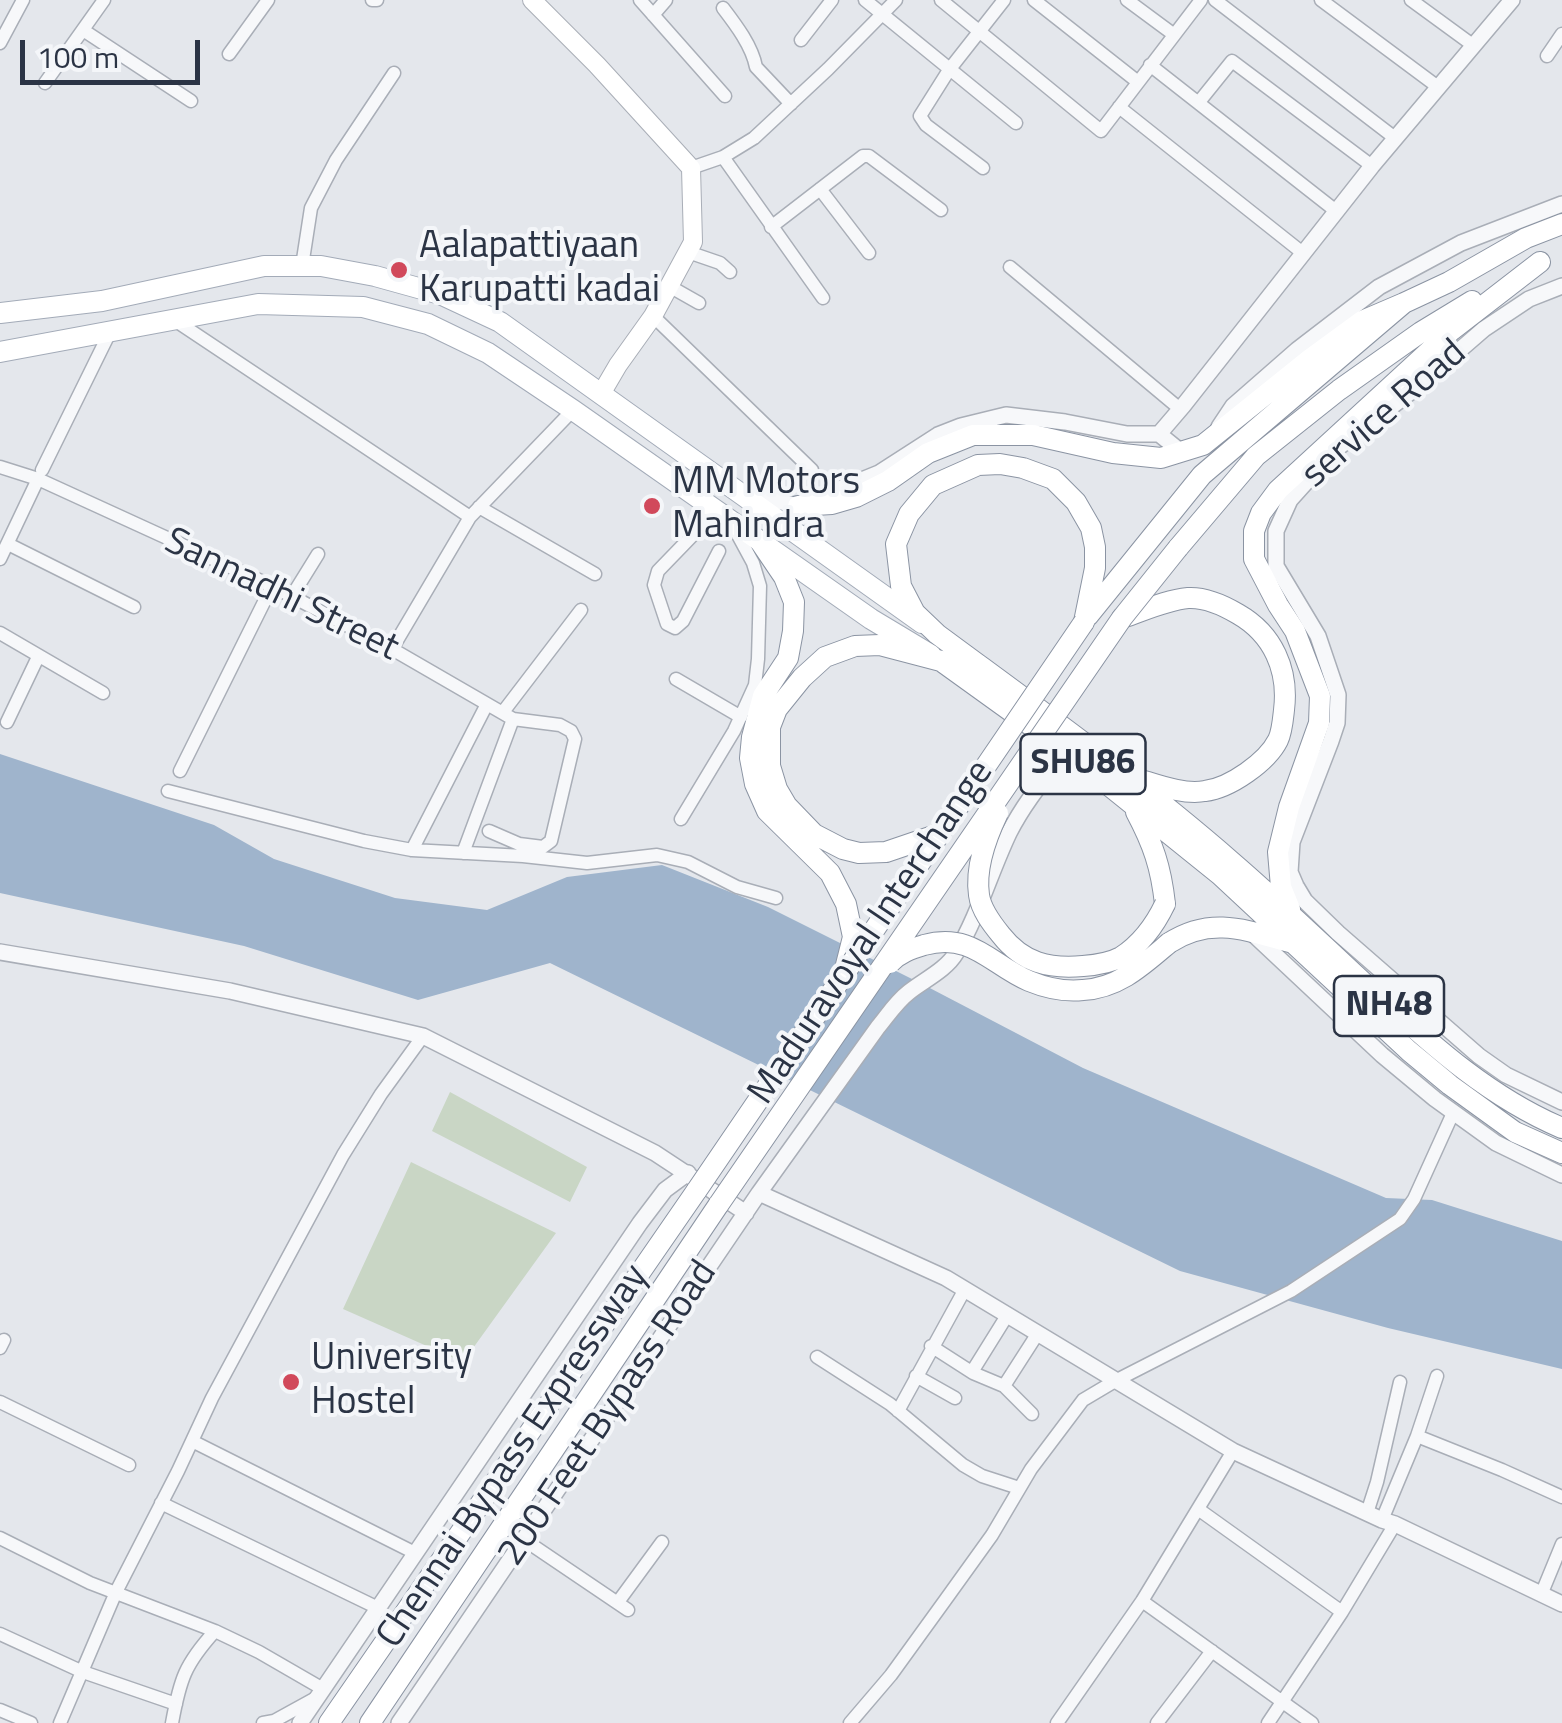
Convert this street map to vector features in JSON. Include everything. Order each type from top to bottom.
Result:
[{"type":"main road","points":[[532,0],[692,168],[693,242],[653,316],[601,394]]},
{"type":"main road","points":[[798,506],[832,504],[856,497],[888,482],[928,453],[973,435],[1033,435],[1112,454],[1161,458],[1203,444],[1362,321],[1449,282],[1526,238],[1562,224]]},
{"type":"main road","points":[[868,986],[895,957],[908,950],[937,942],[955,942],[975,948],[1016,975],[1048,988],[1084,990],[1130,976],[1169,943],[1202,928],[1231,927],[1251,932],[1302,925],[1281,887],[1278,852],[1289,807],[1319,723],[1320,696],[1295,630],[1254,559],[1254,530],[1278,490],[1452,330],[1540,262],[1562,253]]},
{"type":"main road","name":"Maduravoyal Interchange","points":[[719,1204],[1122,618],[1256,456],[1420,332],[1540,262]]},
{"type":"main road","name":"SHU86","points":[[0,313],[102,301],[264,266],[320,266],[440,294],[500,322],[741,492],[1130,777]]},
{"type":"main road","name":"Maduravoyal Interchange","points":[[692,1182],[844,976],[1084,622],[1155,531],[1202,475],[1404,303]]},
{"type":"main road","points":[[75,304],[78,337]]},
{"type":"main road","name":"SHU86","points":[[0,352],[258,304],[363,307],[428,324],[488,353],[871,619],[942,661],[1226,868]]},
{"type":"main road","points":[[937,634],[915,613],[901,586],[896,544],[909,514],[932,485],[978,465],[1000,464],[1053,478],[1076,502],[1091,528],[1095,546],[1095,568],[1084,622]]},
{"type":"main road","points":[[759,540],[784,577],[794,602],[788,658],[763,696],[752,737],[750,758],[755,784],[766,810],[830,873],[846,904],[854,937],[844,976]]},
{"type":"main road","points":[[1122,618],[1189,598],[1220,603],[1254,623],[1271,644],[1283,670],[1286,690],[1278,740],[1256,766],[1232,783],[1203,792],[1166,788],[1130,777]]},
{"type":"main road","points":[[939,834],[886,852],[843,850],[828,843],[786,806],[770,766],[769,744],[770,727],[778,709],[825,657],[855,646],[880,645],[942,661]]},
{"type":"main road","points":[[1020,766],[989,832],[979,865],[979,900],[1008,944],[1040,965],[1063,968],[1118,959],[1156,922],[1165,904],[1162,878],[1156,852],[1130,801]]},
{"type":"main road","name":"NH48","points":[[1130,777],[1226,868],[1302,925],[1450,1059],[1527,1112],[1562,1128]]},
{"type":"main road","name":"NH48","points":[[1302,925],[1363,1022],[1423,1062],[1484,1112],[1515,1132],[1562,1153]]},
{"type":"main road","name":"Chennai Bypass Expressway","points":[[329,1723],[692,1182]]},
{"type":"main road","name":"Chennai Bypass Expressway","points":[[370,1723],[719,1204]]},
{"type":"street","points":[[0,42],[23,0]]},
{"type":"street","points":[[45,83],[104,0]]},
{"type":"street","points":[[229,54],[268,0]]},
{"type":"street","points":[[640,0],[725,96]]},
{"type":"street","points":[[652,14],[666,0]]},
{"type":"street","points":[[801,40],[832,0]]},
{"type":"street","points":[[865,0],[1016,124]]},
{"type":"street","points":[[692,168],[722,157],[754,138],[896,0]]},
{"type":"street","points":[[941,0],[1101,131],[1201,0]]},
{"type":"street","points":[[982,168],[920,116],[949,70],[1004,0]]},
{"type":"street","points":[[1034,0],[1138,82]]},
{"type":"street","points":[[1128,0],[1174,34]]},
{"type":"street","points":[[1215,0],[1395,138]]},
{"type":"street","points":[[1321,0],[1438,87]]},
{"type":"street","points":[[1411,0],[1474,46]]},
{"type":"street","points":[[1159,434],[1506,2]]},
{"type":"street","points":[[723,8],[742,36],[756,68],[791,104]]},
{"type":"street","points":[[83,30],[192,102]]},
{"type":"street","points":[[1548,56],[1562,34]]},
{"type":"street","points":[[1199,102],[1232,61],[1372,166]]},
{"type":"street","points":[[1150,66],[1336,211]]},
{"type":"street","points":[[302,266],[311,208],[336,160],[394,73]]},
{"type":"street","points":[[1119,107],[1304,254]]},
{"type":"street","points":[[771,227],[858,158],[870,156],[941,210]]},
{"type":"street","points":[[722,157],[823,298]]},
{"type":"street","points":[[820,189],[869,254]]},
{"type":"street","points":[[1215,435],[1232,406],[1379,287],[1461,243],[1562,204]]},
{"type":"street","points":[[688,252],[720,262],[730,272]]},
{"type":"street","points":[[1010,267],[1180,410]]},
{"type":"street","points":[[670,286],[699,302]]},
{"type":"street","name":"service Road","points":[[1302,925],[1305,901],[1290,872],[1292,842],[1332,742],[1338,695],[1318,636],[1276,566],[1276,531],[1290,500],[1335,450],[1484,329],[1530,299],[1562,286]]},
{"type":"street","points":[[653,316],[812,470]]},
{"type":"street","points":[[172,318],[474,512],[594,574]]},
{"type":"street","points":[[0,559],[110,332]]},
{"type":"street","points":[[392,649],[474,512],[573,410]]},
{"type":"street","points":[[741,492],[798,506],[879,472],[938,435],[1006,415],[1127,434],[1159,434],[1180,451]]},
{"type":"street","name":"Sannadhi Street","points":[[0,467],[40,475],[272,586],[508,715],[560,725],[571,731],[574,739],[551,841],[543,846],[519,844],[489,831]]},
{"type":"street","points":[[681,819],[741,717],[755,685],[760,586],[753,563],[723,515],[658,571],[654,585],[667,624],[675,628],[683,621],[718,551]]},
{"type":"street","points":[[8,544],[134,607]]},
{"type":"street","points":[[292,596],[318,554]]},
{"type":"street","points":[[180,772],[272,586]]},
{"type":"street","points":[[463,853],[508,715],[581,610]]},
{"type":"street","points":[[0,634],[103,693]]},
{"type":"street","points":[[7,722],[38,657]]},
{"type":"street","points":[[676,679],[741,717]]},
{"type":"street","points":[[412,850],[487,704]]},
{"type":"street","name":"200 Feet Bypass Road","points":[[398,1723],[759,1193],[895,1005],[954,956],[977,915],[1009,833],[1066,751]]},
{"type":"street","points":[[168,791],[412,850],[587,863],[657,855],[688,862],[737,887],[776,898]]},
{"type":"street","points":[[1302,925],[1506,1075],[1562,1102]]},
{"type":"street","points":[[1251,932],[1363,1022],[1382,1056],[1453,1112],[1496,1143],[1562,1174]]},
{"type":"street","points":[[0,952],[230,992],[423,1036],[655,1153],[692,1182],[746,1212]]},
{"type":"street","points":[[60,1723],[116,1592],[212,1398],[343,1155],[423,1036]]},
{"type":"street","points":[[850,1723],[946,1600],[992,1535],[1030,1469],[1083,1400],[1290,1290],[1400,1219],[1414,1199],[1453,1112]]},
{"type":"street","points":[[300,1723],[640,1222],[665,1190],[692,1182]]},
{"type":"street","points":[[759,1193],[946,1278],[1233,1451],[1562,1604]]},
{"type":"street","points":[[898,1410],[964,1289]]},
{"type":"street","points":[[975,1367],[1008,1314]]},
{"type":"street","points":[[1004,1386],[1038,1333]]},
{"type":"street","points":[[931,1346],[972,1373],[1004,1386],[1032,1414]]},
{"type":"street","points":[[817,1357],[898,1410],[963,1466],[1019,1488]]},
{"type":"street","points":[[916,1376],[955,1398]]},
{"type":"street","points":[[1268,1723],[1342,1612],[1417,1436],[1437,1376]]},
{"type":"street","points":[[1381,1519],[1377,1482],[1400,1382]]},
{"type":"street","points":[[0,1402],[129,1465]]},
{"type":"street","points":[[1417,1436],[1562,1497]]},
{"type":"street","points":[[192,1441],[415,1554]]},
{"type":"street","points":[[1058,1723],[1142,1601],[1233,1451]]},
{"type":"street","points":[[161,1503],[378,1608]]},
{"type":"street","points":[[1198,1508],[1342,1612]]},
{"type":"street","points":[[0,1538],[90,1582],[259,1652],[320,1693]]},
{"type":"street","points":[[524,1539],[623,1606],[662,1542]]},
{"type":"street","points":[[1541,1595],[1562,1544]]},
{"type":"street","points":[[1142,1601],[1312,1723]]},
{"type":"street","points":[[172,1723],[178,1688],[193,1655],[215,1631]]},
{"type":"street","points":[[0,1634],[83,1672],[176,1704]]},
{"type":"street","points":[[1157,1723],[1212,1651]]},
{"type":"street","points":[[262,1723],[274,1721],[320,1693]]},
{"type":"street","points":[[0,1710],[31,1723]]},
{"type":"green space","points":[[450,1092],[587,1167],[570,1202],[432,1131]]},
{"type":"green space","points":[[411,1162],[556,1233],[463,1362],[343,1309]]},
{"type":"water","points":[[0,754],[214,825],[274,859],[395,898],[487,910],[567,877],[662,865],[768,907],[1083,1068],[1386,1198],[1432,1200],[1562,1241],[1562,1369],[1388,1328],[1180,1271],[550,963],[418,1000],[244,946],[0,893]]},
{"type":"place","name":"Aalapattiyaan Karupatti kadai","points":[[399,270]]},
{"type":"place","name":"MM Motors Mahindra","points":[[652,506]]},
{"type":"place","name":"University Hostel","points":[[291,1382]]}]
